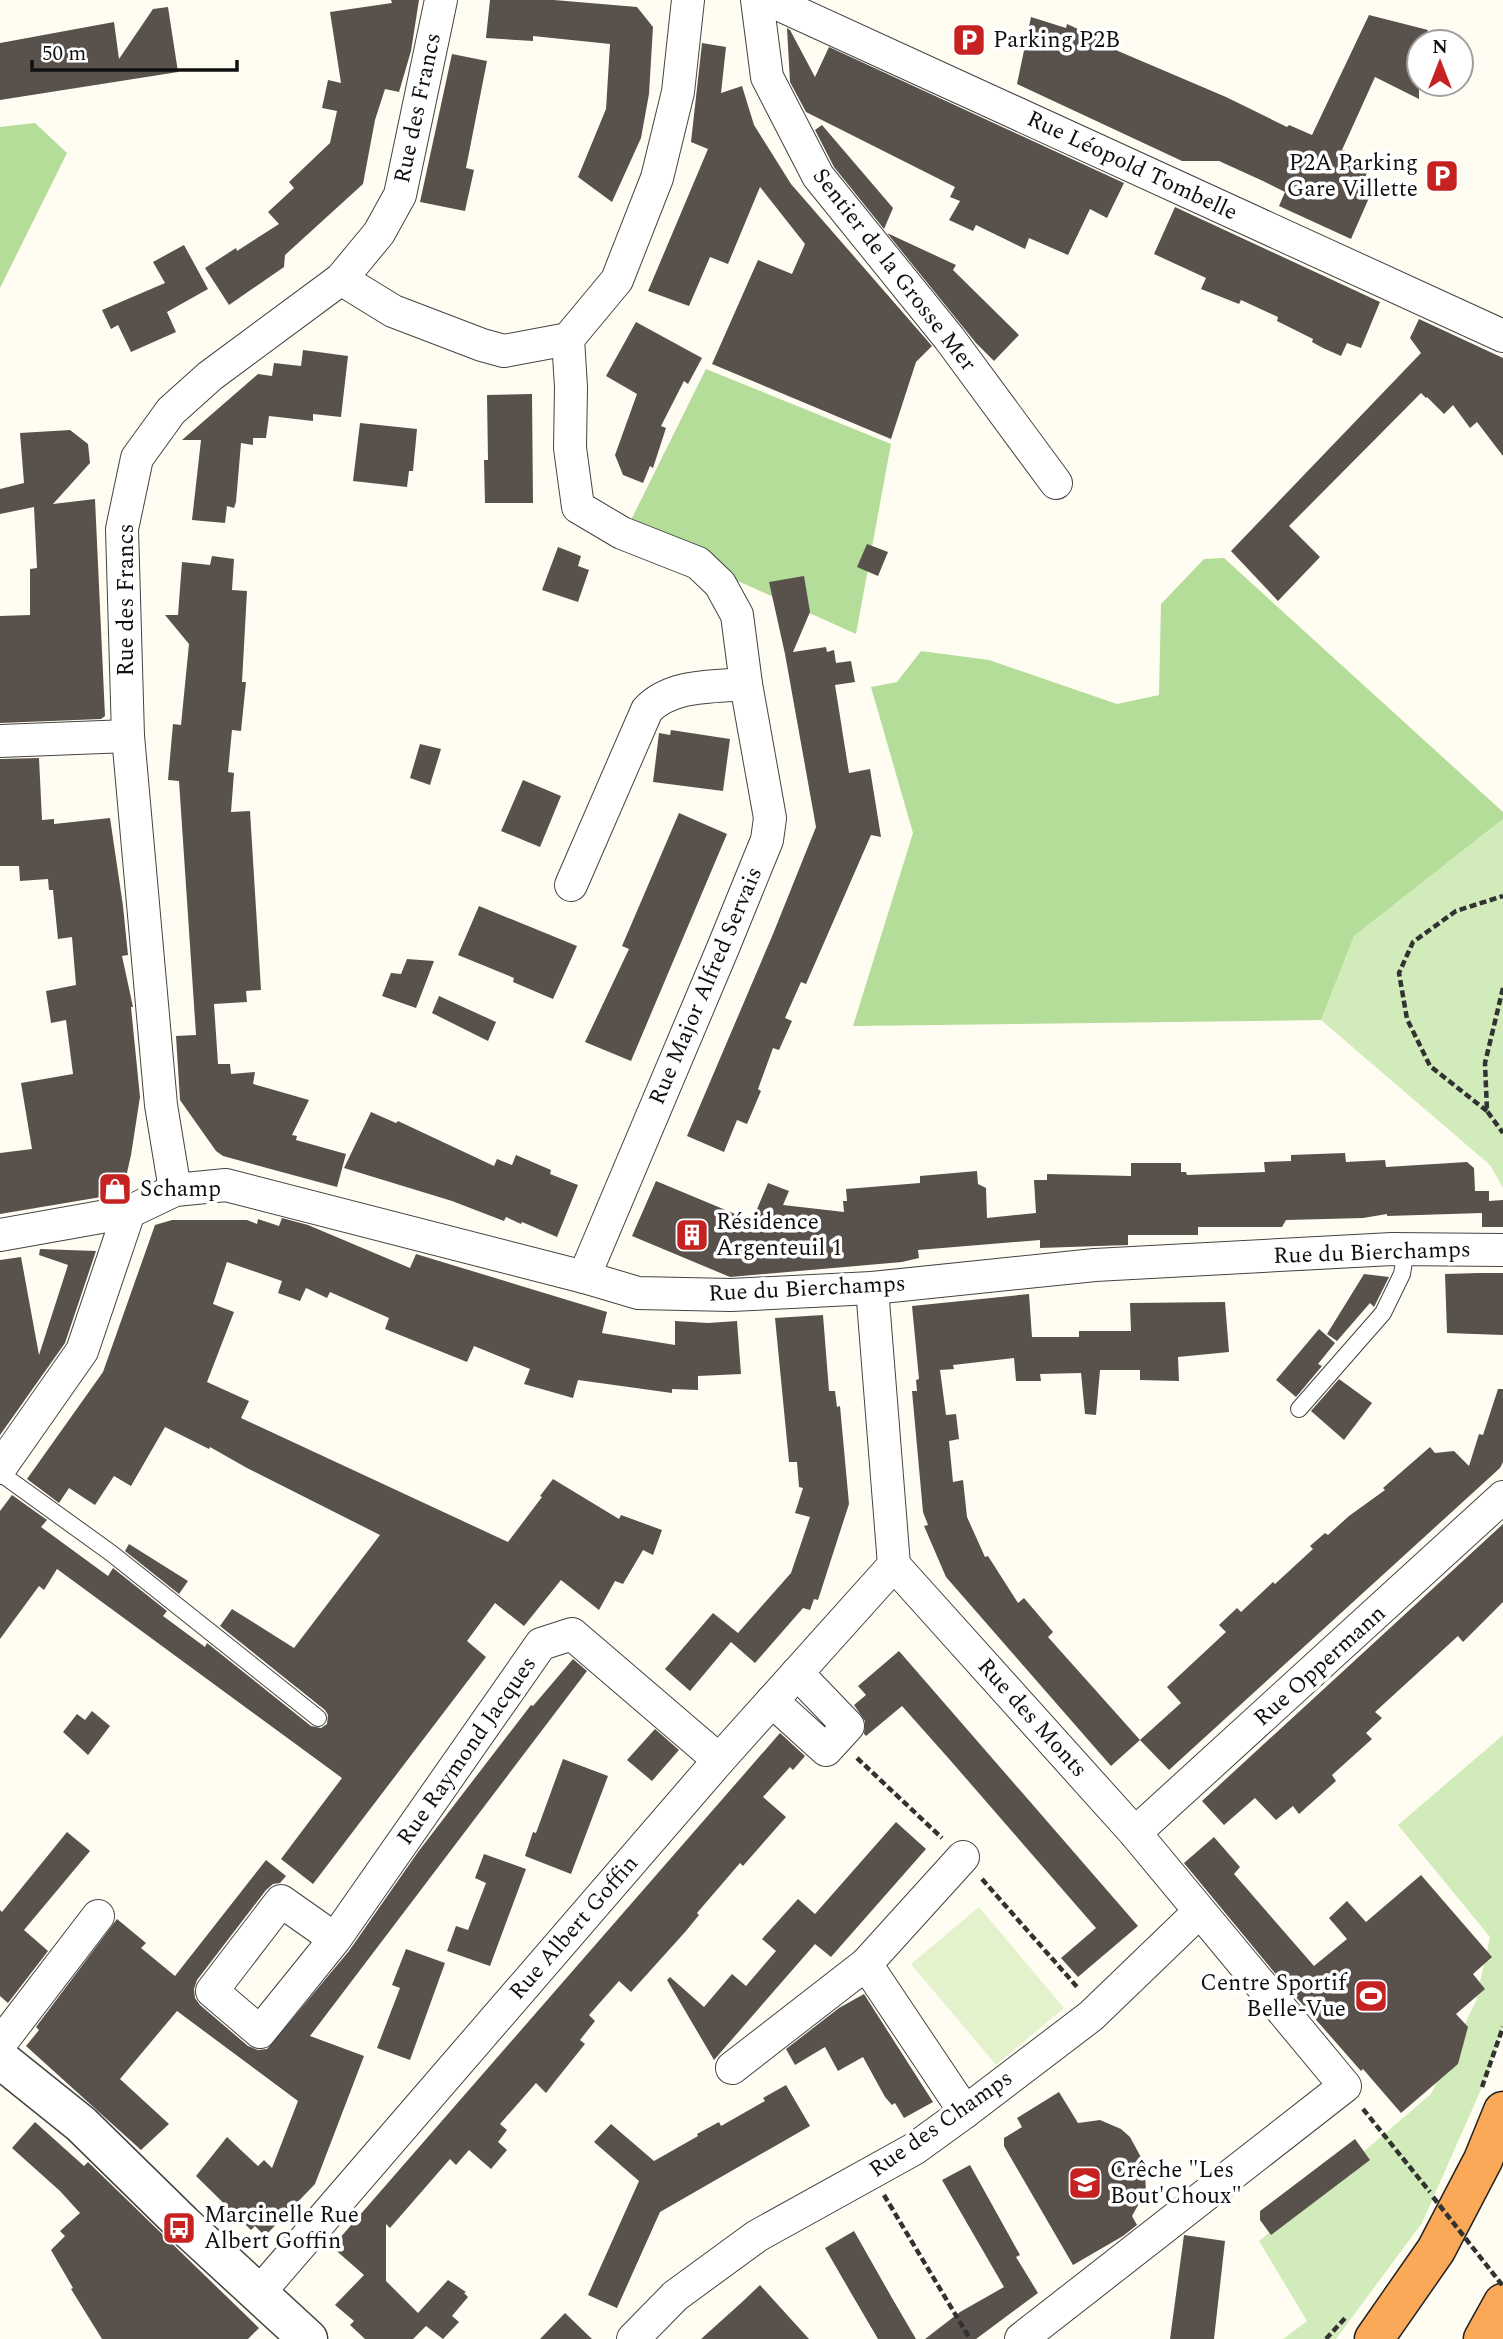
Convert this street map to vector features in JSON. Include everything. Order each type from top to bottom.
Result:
[{"type":"highway","points":[[1362,2326],[1436,2250],[1483,2160],[1492,2099]]},
{"type":"highway","points":[[1483,2339],[1503,2303]]},
{"type":"street","name":"Rue des Francs","points":[[176,1190],[161,1105],[128,736],[122,529],[137,458],[171,411],[210,376],[341,279],[379,233],[400,195],[441,0]]},
{"type":"street","points":[[341,279],[393,311],[504,351],[568,339],[617,280],[657,178],[678,92],[688,0]]},
{"type":"street","name":"Sentier de la Grosse Mer","points":[[757,0],[767,77],[818,176],[948,338],[1056,483]]},
{"type":"street","name":"Rue Léopold Tombelle","points":[[769,0],[1500,327]]},
{"type":"street","name":"Rue Major Alfred Servais","points":[[568,339],[571,387],[570,447],[578,507],[622,533],[698,563],[720,584],[737,615],[746,684],[770,818],[766,840],[584,1277]]},
{"type":"street","points":[[571,885],[647,710],[656,700],[671,693],[746,684]]},
{"type":"street","points":[[0,741],[128,736]]},
{"type":"street","name":"Rue du Bierchamps","points":[[0,1235],[129,1212],[176,1190],[226,1185],[638,1293],[731,1295],[872,1288],[1095,1265],[1406,1249],[1503,1250]]},
{"type":"street","points":[[0,1470],[82,1351],[129,1212]]},
{"type":"street","points":[[872,1288],[894,1564]]},
{"type":"street","name":"Rue Oppermann","points":[[1135,1833],[1503,1497]]},
{"type":"street","name":"Rue Albert Goffin","points":[[258,2294],[719,1760],[894,1564]]},
{"type":"street","name":"Rue des Monts","points":[[894,1564],[1135,1833],[1345,2086]]},
{"type":"street","name":"Rue Raymond Jacques","points":[[335,1939],[541,1644],[572,1634],[719,1760]]},
{"type":"street","points":[[772,1701],[826,1750],[848,1726],[797,1673]]},
{"type":"street","points":[[733,2068],[866,1964],[963,1857]]},
{"type":"street","name":"Rue des Champs","points":[[633,2339],[675,2296],[757,2236],[914,2150],[1091,2017],[1199,1912]]},
{"type":"street","points":[[98,1916],[2,2063],[75,2119],[308,2339]]},
{"type":"street","points":[[866,1964],[965,2112]]},
{"type":"street","points":[[1021,2339],[1345,2086]]},
{"type":"lane","points":[[1298,1409],[1383,1313],[1402,1274],[1406,1249]]},
{"type":"lane","points":[[0,1470],[111,1553],[318,1718]]},
{"type":"path","points":[[1503,896],[1456,911],[1413,942],[1399,973],[1407,1019],[1430,1066],[1487,1111],[1503,1133]]},
{"type":"path","points":[[1487,1111],[1485,1063],[1503,988]]},
{"type":"path","points":[[1492,2099],[1503,2027]]},
{"type":"path","points":[[1345,2086],[1503,2286]]},
{"type":"path","points":[[873,2173],[970,2339]]},
{"type":"path","points":[[1426,2208],[1438,2185]]},
{"type":"path","points":[[1326,2339],[1362,2326]]},
{"type":"green space","points":[[35,123],[67,153],[0,288],[0,127]]},
{"type":"green space","points":[[706,369],[891,444],[856,634],[698,563],[631,520]]},
{"type":"green space","points":[[1224,558],[1503,812],[1503,819],[1354,936],[1321,1020],[853,1026],[913,833],[871,687],[897,682],[921,651],[989,660],[1117,704],[1159,695],[1161,604],[1204,559]]},
{"type":"green space","points":[[1503,819],[1503,1188],[1490,1165],[1321,1020],[1354,936]]},
{"type":"green space","points":[[1503,1735],[1503,2027],[1487,2076],[1422,2223],[1336,2339],[1283,2339],[1307,2321],[1259,2241],[1431,2094],[1476,2001],[1490,1937],[1398,1825]]},
{"type":"green space","points":[[979,1907],[1064,2008],[996,2065],[911,1964]]},
{"type":"building","points":[[391,0],[419,0],[411,51],[399,92],[385,89],[375,120],[363,184],[285,255],[284,267],[229,305],[205,268],[279,224],[268,212],[294,188],[289,182],[330,143],[337,111],[322,108],[328,80],[341,83],[330,12],[392,3]]},
{"type":"building","points":[[490,0],[554,0],[637,7],[653,27],[649,94],[641,138],[612,202],[578,177],[606,109],[610,44],[533,36],[533,41],[486,38]]},
{"type":"building","points":[[168,7],[178,72],[0,100],[0,43],[114,22],[119,59],[153,9]]},
{"type":"building","points":[[1369,15],[1420,28],[1405,28],[1405,92],[1375,77],[1342,150],[1358,161],[1355,166],[1367,173],[1361,186],[1372,191],[1351,239],[1279,206],[1285,192],[1263,181],[1219,161],[1182,161],[1017,84],[1031,17],[1066,28],[1067,24],[1113,45],[1111,48],[1226,97],[1287,127],[1289,125],[1312,135]]},
{"type":"building","points":[[787,28],[815,77],[829,47],[1124,183],[1107,218],[1090,209],[1068,255],[1029,238],[1025,249],[976,225],[973,231],[949,220],[960,201],[950,197],[955,187],[806,112],[790,82]]},
{"type":"building","points":[[702,43],[726,47],[721,93],[742,86],[754,125],[791,184],[932,346],[916,362],[891,439],[712,364],[758,260],[792,274],[805,244],[760,187],[728,264],[710,257],[689,306],[648,291],[708,149],[691,142]]},
{"type":"building","points":[[452,54],[487,61],[466,168],[474,170],[465,211],[420,202]]},
{"type":"building","points":[[822,125],[893,208],[884,229],[834,167],[815,130]]},
{"type":"building","points":[[1175,207],[1380,302],[1361,348],[1347,343],[1341,356],[1323,348],[1312,342],[1313,339],[1277,321],[1278,317],[1241,300],[1239,304],[1201,289],[1206,278],[1154,254]]},
{"type":"building","points":[[887,233],[956,265],[953,270],[1019,335],[994,361],[976,343]]},
{"type":"building","points":[[184,245],[208,289],[167,312],[176,332],[131,352],[118,325],[111,329],[102,310],[165,283],[153,262]]},
{"type":"building","points":[[1419,319],[1503,358],[1503,456],[1477,422],[1470,428],[1453,405],[1444,414],[1421,393],[1289,526],[1320,557],[1278,601],[1231,551],[1421,353],[1410,338]]},
{"type":"building","points":[[636,322],[702,358],[688,384],[684,381],[661,426],[666,428],[653,468],[650,466],[643,483],[623,475],[615,455],[637,394],[606,376]]},
{"type":"building","points":[[303,350],[348,356],[341,417],[313,414],[313,421],[269,416],[266,438],[253,438],[253,445],[241,443],[236,502],[234,508],[227,506],[225,523],[192,520],[201,440],[182,440],[258,374],[272,376],[274,363],[301,366]]},
{"type":"building","points":[[532,394],[533,503],[485,503],[484,460],[488,460],[487,395]]},
{"type":"building","points":[[360,423],[417,429],[413,471],[409,471],[407,487],[353,481]]},
{"type":"building","points":[[70,430],[88,444],[90,463],[53,504],[95,499],[105,716],[101,719],[0,723],[0,616],[30,615],[30,569],[37,568],[34,507],[0,514],[0,489],[24,483],[20,433]]},
{"type":"building","points":[[867,544],[888,552],[878,576],[857,567]]},
{"type":"building","points":[[558,547],[581,556],[578,566],[589,570],[578,602],[542,590]]},
{"type":"building","points":[[212,556],[234,559],[232,590],[247,591],[242,682],[246,682],[241,731],[232,730],[228,772],[234,773],[231,812],[250,811],[261,990],[246,991],[247,1002],[214,1004],[218,1064],[230,1064],[231,1074],[255,1072],[253,1084],[309,1100],[292,1135],[297,1136],[296,1140],[346,1154],[337,1187],[223,1156],[216,1151],[180,1100],[176,1036],[196,1035],[179,781],[168,780],[173,724],[181,725],[189,644],[165,615],[178,615],[182,562],[210,565]]},
{"type":"building","points":[[804,576],[810,612],[793,652],[826,647],[827,652],[834,650],[836,663],[851,661],[855,682],[835,685],[849,773],[870,769],[881,837],[871,835],[806,984],[801,982],[785,1018],[792,1021],[779,1050],[773,1048],[758,1089],[761,1091],[747,1124],[737,1120],[724,1152],[687,1136],[816,827],[785,654],[769,582]]},
{"type":"building","points":[[671,730],[730,739],[723,791],[653,782],[659,733],[670,735]]},
{"type":"building","points":[[420,744],[441,749],[430,785],[410,778]]},
{"type":"building","points":[[39,758],[42,820],[54,819],[54,824],[110,818],[123,906],[128,955],[122,956],[133,1007],[140,1097],[131,1155],[124,1186],[119,1194],[0,1214],[0,1153],[32,1149],[21,1083],[73,1074],[66,1020],[51,1023],[46,991],[76,985],[72,937],[58,939],[53,890],[49,890],[48,879],[20,881],[19,866],[0,866],[0,759]]},
{"type":"building","points":[[523,780],[561,796],[540,847],[501,831]]},
{"type":"building","points":[[679,813],[727,834],[631,1061],[585,1042],[629,949],[622,946]]},
{"type":"building","points":[[479,906],[577,946],[553,999],[513,982],[514,978],[458,955]]},
{"type":"building","points":[[407,959],[434,961],[416,1008],[382,996],[391,973],[401,974]]},
{"type":"building","points":[[439,996],[496,1022],[488,1041],[432,1013]]},
{"type":"building","points":[[371,1112],[396,1123],[398,1121],[494,1166],[497,1159],[512,1165],[516,1155],[551,1170],[550,1174],[578,1185],[557,1237],[522,1222],[521,1224],[506,1217],[504,1221],[452,1201],[344,1168]]},
{"type":"building","points":[[1345,1153],[1346,1162],[1385,1160],[1386,1167],[1467,1162],[1474,1168],[1475,1191],[1489,1191],[1489,1201],[1503,1200],[1503,1227],[1482,1227],[1482,1213],[1387,1214],[1363,1218],[1286,1220],[1282,1227],[1198,1227],[1198,1235],[1128,1235],[1128,1245],[1040,1248],[1040,1240],[918,1250],[919,1258],[902,1262],[730,1277],[632,1236],[656,1181],[752,1221],[768,1183],[789,1191],[783,1205],[844,1212],[846,1189],[920,1183],[920,1176],[977,1171],[978,1184],[986,1188],[987,1218],[1036,1213],[1034,1180],[1047,1180],[1047,1174],[1131,1176],[1131,1163],[1181,1163],[1181,1172],[1186,1172],[1187,1175],[1265,1172],[1264,1162],[1291,1161],[1291,1155]]},
{"type":"building","points":[[282,1218],[308,1225],[410,1268],[416,1254],[607,1312],[602,1333],[675,1345],[675,1321],[737,1321],[741,1374],[698,1376],[698,1390],[672,1389],[672,1393],[578,1380],[573,1398],[524,1384],[530,1369],[474,1346],[467,1362],[385,1329],[389,1318],[330,1292],[327,1298],[306,1288],[300,1301],[278,1293],[282,1281],[227,1262],[213,1304],[234,1312],[207,1382],[249,1401],[241,1418],[508,1542],[553,1479],[619,1519],[621,1515],[662,1530],[653,1555],[643,1550],[623,1584],[615,1581],[599,1610],[561,1580],[524,1626],[495,1603],[467,1641],[486,1657],[313,1884],[281,1859],[342,1778],[57,1569],[44,1590],[39,1586],[0,1639],[0,1511],[12,1495],[47,1520],[41,1527],[108,1576],[113,1568],[167,1611],[163,1616],[205,1647],[207,1643],[311,1726],[321,1728],[327,1724],[328,1715],[325,1710],[220,1626],[232,1609],[294,1648],[380,1535],[210,1447],[209,1449],[165,1427],[131,1486],[114,1476],[95,1505],[69,1488],[59,1503],[27,1479],[103,1372],[155,1225],[172,1220],[247,1220],[257,1224],[258,1219],[279,1226]]},
{"type":"building","points":[[40,1249],[96,1251],[65,1343],[0,1435],[0,1260],[21,1257],[39,1355],[68,1265],[39,1255]]},
{"type":"building","points":[[1503,1273],[1503,1335],[1447,1333],[1445,1274]]},
{"type":"building","points":[[1364,1274],[1389,1277],[1374,1307],[1370,1303],[1337,1341],[1327,1334]]},
{"type":"building","points":[[1029,1294],[1032,1337],[1079,1337],[1079,1331],[1131,1331],[1130,1303],[1225,1302],[1229,1352],[1178,1357],[1179,1381],[1140,1380],[1140,1370],[1100,1370],[1096,1415],[1085,1414],[1081,1373],[1040,1374],[1041,1381],[1016,1381],[1014,1358],[953,1365],[954,1369],[940,1370],[946,1415],[956,1414],[959,1439],[949,1441],[953,1482],[963,1480],[967,1517],[985,1557],[988,1556],[1018,1603],[1024,1598],[1053,1632],[1048,1637],[1140,1740],[1111,1766],[946,1577],[924,1526],[928,1525],[923,1512],[912,1391],[917,1391],[916,1380],[919,1379],[912,1306]]},
{"type":"building","points":[[823,1315],[829,1391],[835,1391],[837,1407],[840,1406],[849,1504],[818,1600],[814,1599],[810,1610],[803,1608],[755,1663],[731,1642],[690,1691],[665,1669],[713,1613],[738,1633],[791,1573],[810,1517],[795,1513],[803,1488],[799,1487],[797,1462],[789,1462],[775,1318]]},
{"type":"building","points":[[1319,1329],[1335,1343],[1318,1364],[1322,1366],[1296,1397],[1276,1380]]},
{"type":"building","points":[[1339,1379],[1372,1403],[1344,1440],[1311,1411]]},
{"type":"building","points":[[1498,1389],[1503,1389],[1503,1462],[1500,1468],[1169,1770],[1140,1740],[1181,1703],[1167,1687],[1226,1632],[1219,1625],[1237,1608],[1241,1612],[1273,1582],[1275,1584],[1313,1549],[1310,1546],[1385,1490],[1383,1488],[1430,1447],[1435,1453],[1454,1451],[1469,1466],[1479,1434],[1483,1435]]},
{"type":"building","points":[[1503,1524],[1503,1602],[1463,1642],[1458,1636],[1375,1712],[1382,1718],[1366,1733],[1372,1739],[1332,1775],[1336,1781],[1299,1814],[1293,1806],[1276,1820],[1255,1798],[1224,1825],[1202,1801]]},
{"type":"building","points":[[129,1544],[188,1581],[179,1594],[125,1551]]},
{"type":"building","points":[[899,1651],[1138,1926],[1078,1977],[1061,1958],[1096,1928],[950,1760],[902,1706],[866,1736],[864,1734],[865,1721],[854,1705],[866,1695],[858,1686]]},
{"type":"building","points":[[573,1659],[587,1671],[310,2036],[364,2056],[315,2184],[265,2236],[255,2226],[251,2230],[196,2176],[227,2137],[258,2166],[264,2160],[272,2168],[298,2101],[177,2011],[120,2079],[169,2124],[141,2150],[26,2046],[39,2030],[36,2027],[117,1919],[146,1943],[141,1948],[175,1976],[266,1860],[286,1876],[280,1883],[273,1884],[266,1890],[197,1980],[194,1989],[195,1998],[200,2005],[248,2046],[258,2050],[267,2049],[349,1951],[418,1852],[531,1705],[533,1706]]},
{"type":"building","points":[[92,1711],[110,1726],[88,1755],[63,1732],[77,1714],[85,1720]]},
{"type":"building","points":[[655,1729],[679,1750],[652,1781],[627,1760]]},
{"type":"building","points":[[780,1733],[805,1756],[793,1770],[790,1767],[763,1797],[786,1817],[743,1866],[740,1863],[697,1913],[699,1915],[686,1931],[631,1992],[619,1981],[589,2015],[595,2021],[580,2040],[585,2044],[546,2093],[536,2083],[500,2124],[507,2130],[498,2142],[507,2150],[491,2169],[469,2150],[456,2165],[450,2159],[390,2228],[386,2224],[386,2281],[418,2313],[448,2280],[466,2292],[464,2293],[468,2297],[452,2316],[459,2322],[443,2339],[426,2326],[413,2339],[365,2339],[350,2325],[354,2321],[335,2305],[364,2275],[332,2247]]},
{"type":"building","points":[[563,1759],[608,1776],[571,1874],[525,1856]]},
{"type":"building","points":[[896,1822],[926,1849],[831,1957],[815,1944],[714,2060],[667,1980],[670,1977],[704,2007],[732,1974],[746,1986],[776,1951],[762,1939],[798,1899],[815,1914]]},
{"type":"building","points":[[67,1832],[90,1851],[24,1930],[48,1951],[8,2003],[0,1996],[0,1910],[2,1912]]},
{"type":"building","name":"Centre Sportif Belle-Vue","points":[[1214,1837],[1240,1867],[1234,1874],[1314,1966],[1347,1939],[1329,1918],[1347,1901],[1366,1922],[1421,1875],[1492,1957],[1473,1974],[1485,1989],[1456,2014],[1468,2027],[1458,2064],[1401,2113],[1274,1972],[1184,1863]]},
{"type":"building","points":[[484,1854],[526,1869],[490,1966],[447,1951],[456,1926],[468,1930],[486,1883],[475,1878]]},
{"type":"building","points":[[406,1949],[445,1963],[410,2060],[377,2048],[400,1988],[392,1985]]},
{"type":"building","points":[[864,1994],[933,2102],[904,2118],[895,2103],[892,2105],[885,2097],[863,2057],[838,2071],[825,2047],[795,2065],[786,2049],[839,2008]]},
{"type":"building","points":[[786,2085],[810,2126],[660,2212],[617,2308],[588,2295],[639,2181],[594,2142],[611,2124],[654,2161],[719,2122],[721,2126],[765,2101],[763,2098]]},
{"type":"building","name":"Crêche \"Les Bout'Choux\"","points":[[1059,2092],[1078,2123],[1100,2120],[1121,2129],[1130,2137],[1143,2161],[1145,2175],[1146,2191],[1132,2216],[1137,2225],[1073,2265],[1004,2146],[1004,2138],[1022,2127],[1017,2118]]},
{"type":"building","points":[[35,2122],[84,2166],[88,2162],[259,2328],[248,2339],[102,2339],[51,2250],[65,2236],[60,2231],[80,2213],[12,2148]]},
{"type":"building","points":[[1355,2139],[1370,2160],[1271,2235],[1260,2220],[1260,2211]]},
{"type":"building","points":[[970,2165],[1020,2255],[1016,2257],[1038,2293],[976,2339],[925,2339],[960,2312],[1004,2287],[942,2180]]},
{"type":"building","points":[[854,2231],[916,2339],[878,2339],[825,2248]]},
{"type":"building","points":[[1184,2235],[1225,2241],[1214,2339],[1170,2339]]},
{"type":"building","points":[[760,2285],[809,2339],[701,2339],[741,2303]]},
{"type":"building","points":[[565,2313],[592,2339],[540,2339]]},
{"type":"place","name":"Parking P2B","points":[[969,40]]},
{"type":"place","name":"P2A Parking Gare Villette","points":[[1442,176]]},
{"type":"place","name":"Schamp","points":[[115,1189]]},
{"type":"place","name":"Résidence Argenteuil 1","points":[[692,1235]]},
{"type":"place","name":"Centre Sportif Belle-Vue","points":[[1371,1996]]},
{"type":"place","name":"Crêche \"Les Bout'Choux\"","points":[[1085,2183]]},
{"type":"place","name":"Marcinelle Rue Albert Goffin","points":[[179,2228]]}]
